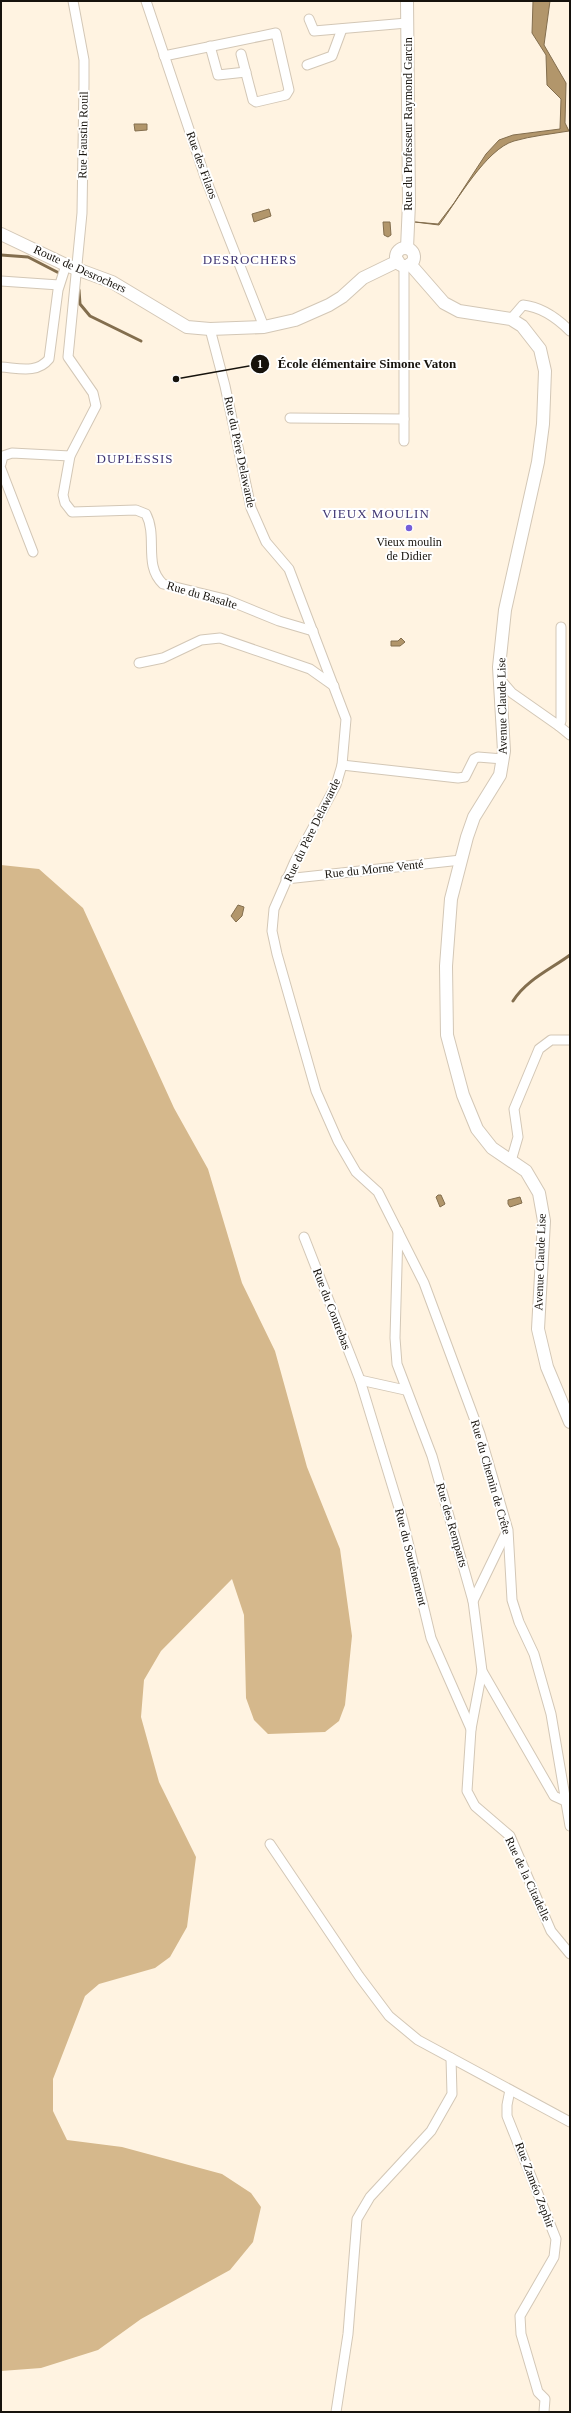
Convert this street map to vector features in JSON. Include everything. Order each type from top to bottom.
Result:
[{"type":"street","name":"Rue Faustin Rouil","points":[[72,267],[82,213],[84,60],[73,1]]},
{"type":"street","name":"Rue des Filaos","points":[[146,1],[205,178],[264,327]]},
{"type":"street","name":"Rue du Professeur Raymond Garcin","points":[[404,264],[414,259],[414,253],[407,248],[409,166],[407,1]]},
{"type":"street","points":[[309,19],[314,31],[407,23]]},
{"type":"street","points":[[307,65],[332,56],[342,29]]},
{"type":"street","points":[[164,56],[276,33],[290,90],[286,95],[256,102],[253,100],[241,54]]},
{"type":"street","points":[[210,46],[218,75],[246,72]]},
{"type":"street","name":"Route de Desrochers","points":[[1,234],[72,267],[112,282],[132,292],[187,327],[210,329],[264,327],[295,320],[329,305],[342,297],[363,278],[404,264]]},
{"type":"street","points":[[404,264],[404,441]]},
{"type":"street","name":"Avenue Claude Lise","points":[[404,264],[444,303],[459,311],[511,319],[522,326],[533,338],[540,349],[545,371],[543,424],[538,462],[505,610],[499,667],[504,730],[503,759],[500,775],[474,818],[451,899],[446,966],[447,1035],[463,1095],[477,1129],[492,1148],[526,1171],[539,1193],[544,1220],[538,1329],[541,1351],[570,1422]]},
{"type":"street","points":[[1,367],[33,370],[44,365],[49,359],[59,285],[72,267]]},
{"type":"street","name":"Rue du Basalte","points":[[72,267],[68,357],[93,393],[96,406],[70,456],[63,495],[66,503],[72,512],[136,510],[146,514],[151,522],[152,568],[156,578],[162,584],[225,599],[279,621],[313,631]]},
{"type":"street","points":[[1,281],[59,285]]},
{"type":"street","points":[[511,319],[523,305],[533,306],[558,319],[570,331]]},
{"type":"street","name":"Rue du Père Delawarde","points":[[210,329],[225,386],[251,508],[266,542],[289,569],[336,687],[346,719],[342,765],[336,785],[286,879],[274,908],[272,931],[316,1091],[338,1141],[356,1172],[378,1192],[398,1230]]},
{"type":"street","points":[[290,418],[404,419]]},
{"type":"street","points":[[1,464],[3,456],[12,453],[70,456]]},
{"type":"street","points":[[1,469],[33,552]]},
{"type":"street","points":[[559,726],[562,721],[561,627]]},
{"type":"street","points":[[139,663],[163,658],[207,638],[225,638],[310,668],[336,687]]},
{"type":"street","points":[[500,679],[512,693],[570,735]]},
{"type":"street","points":[[342,765],[458,778],[468,775],[474,759],[478,757],[503,759]]},
{"type":"street","name":"Rue du Morne Venté","points":[[286,879],[461,860]]},
{"type":"street","points":[[511,1161],[518,1137],[514,1109],[539,1050],[551,1040],[570,1040]]},
{"type":"street","name":"Rue des Remparts","points":[[398,1230],[395,1338],[397,1364],[405,1390],[432,1456],[473,1601],[482,1671],[554,1796],[565,1801]]},
{"type":"street","name":"Rue du Chemin de Crête","points":[[398,1230],[424,1283],[480,1434],[508,1530],[512,1600],[519,1622],[534,1654],[551,1714],[570,1826]]},
{"type":"street","name":"Rue du Contrebas","points":[[304,1237],[360,1380]]},
{"type":"street","points":[[360,1380],[405,1390]]},
{"type":"street","name":"Rue du Soutènement","points":[[360,1380],[403,1521],[431,1638],[471,1730]]},
{"type":"street","points":[[473,1601],[508,1530]]},
{"type":"street","name":"Rue de la Citadelle","points":[[482,1671],[471,1730],[466,1791],[475,1806],[510,1836],[551,1931],[570,1954]]},
{"type":"street","points":[[270,1844],[359,1976],[389,2016],[418,2040],[570,2122]]},
{"type":"street","points":[[336,2412],[348,2334],[357,2219],[370,2197],[431,2131],[452,2094],[451,2058]]},
{"type":"street","name":"Rue Zaméo Zephir","points":[[510,2090],[507,2105],[508,2116],[556,2238],[554,2257],[520,2316],[521,2334],[538,2392],[545,2399],[544,2412]]},
{"type":"shaded area","points":[[533,1],[550,1],[544,45],[566,83],[565,123],[569,131],[534,136],[514,141],[503,146],[493,154],[473,177],[439,225],[415,222],[438,224],[454,203],[486,154],[499,140],[513,135],[560,129],[561,99],[547,85],[546,55],[532,33]]},
{"type":"shaded area","points":[[134,124],[147,124],[147,130],[135,131]]},
{"type":"shaded area","points":[[269,209],[271,216],[254,222],[252,214]]},
{"type":"shaded area","points":[[383,222],[390,222],[391,235],[388,237],[384,235]]},
{"type":"shaded area","points":[[401,638],[405,642],[400,646],[391,646],[391,641],[398,641]]},
{"type":"shaded area","points":[[1,865],[39,869],[83,908],[174,1108],[208,1169],[242,1283],[275,1351],[307,1467],[340,1549],[352,1636],[345,1705],[339,1721],[325,1732],[268,1734],[254,1720],[246,1698],[244,1615],[232,1579],[161,1651],[144,1680],[141,1717],[159,1782],[196,1857],[187,1927],[170,1957],[155,1968],[99,1984],[85,1996],[53,2079],[53,2111],[67,2140],[122,2147],[222,2174],[251,2193],[261,2207],[253,2242],[230,2270],[141,2319],[98,2350],[41,2368],[1,2371]]},
{"type":"shaded area","points":[[238,905],[244,907],[242,916],[236,922],[231,916]]},
{"type":"shaded area","points":[[441,1195],[445,1204],[440,1207],[436,1197]]},
{"type":"shaded area","points":[[520,1197],[522,1203],[510,1207],[508,1200]]},
{"type":"waterway","points":[[1,255],[28,257],[59,273]]},
{"type":"waterway","points":[[79,290],[80,304],[90,316],[141,341]]},
{"type":"waterway","points":[[513,1001],[518,994],[539,975],[570,955]]},
{"type":"place","name":"École élémentaire Simone Vaton","points":[[176,379]]},
{"type":"place","name":"Vieux moulin de Didier","points":[[409,528]]},
{"type":"district","name":"DESROCHERS","points":[[250,259]]},
{"type":"district","name":"DUPLESSIS","points":[[135,458]]},
{"type":"district","name":"VIEUX MOULIN","points":[[376,513]]}]
